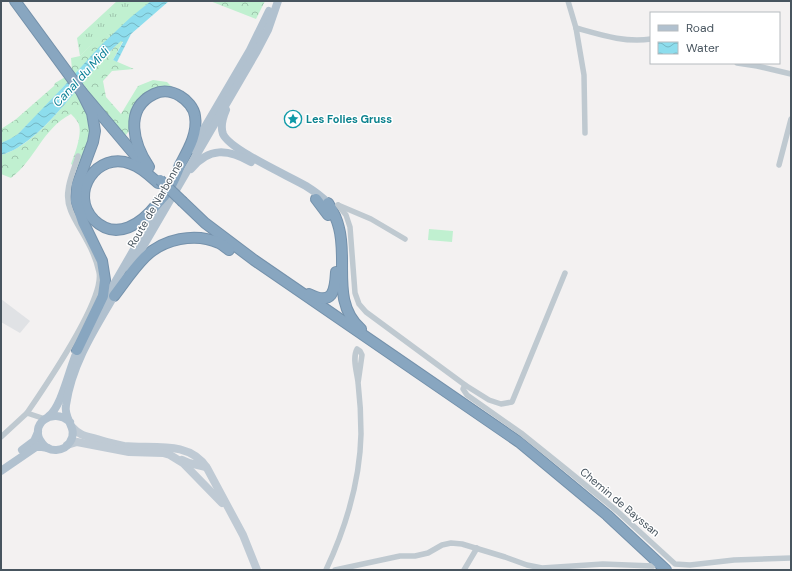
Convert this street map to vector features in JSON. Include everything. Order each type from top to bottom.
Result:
[{"type":"highway","points":[[15,1],[82,89],[159,181],[210,231],[272,278]]},
{"type":"highway","points":[[18,1],[67,70]]},
{"type":"highway","points":[[82,89],[159,181]]},
{"type":"highway","points":[[77,350],[103,296],[105,280],[102,261],[83,222],[76,201],[77,185],[93,142],[95,131],[92,113],[82,89]]},
{"type":"highway","points":[[148,167],[136,144],[134,132],[137,111],[142,102],[156,92],[166,91],[185,98],[195,115],[196,125],[194,135],[168,191],[149,214],[140,222],[131,227],[112,229],[102,226],[88,212],[84,200],[84,190],[89,178],[96,169],[103,164],[112,162],[131,164],[159,181]]},
{"type":"highway","points":[[316,200],[327,207],[335,215],[340,229],[345,304],[352,317],[358,326],[369,336],[410,367]]},
{"type":"highway","points":[[182,204],[216,232],[254,260],[519,442],[612,519],[666,570]]},
{"type":"highway","points":[[254,260],[311,296],[328,298],[335,288],[335,240],[333,225],[327,207]]},
{"type":"highway","points":[[114,296],[145,257],[159,246],[174,240],[186,238],[200,238],[220,243],[343,325],[516,446],[546,465]]},
{"type":"main road","name":"Route de Narbonne","points":[[47,417],[54,412],[58,406],[77,350],[258,36],[273,1]]},
{"type":"main road","name":"Route de Narbonne","points":[[71,425],[65,414],[65,407],[73,375],[83,352],[268,30],[278,1]]},
{"type":"main road","points":[[245,71],[223,116],[223,134],[229,143],[320,196],[327,207]]},
{"type":"main road","points":[[180,182],[204,156],[215,153],[227,153],[247,160],[304,190],[316,200]]},
{"type":"main road","points":[[1,465],[28,447],[34,440],[38,430],[47,417],[60,416],[71,425],[72,437],[68,445],[59,450],[42,447],[36,448],[1,471]]},
{"type":"main road","points":[[38,430],[41,442],[45,447],[50,449]]},
{"type":"street","points":[[568,1],[576,28],[584,75],[585,133]]},
{"type":"street","points":[[576,28],[622,40],[650,39]]},
{"type":"street","points":[[744,64],[791,74]]},
{"type":"street","points":[[779,165],[788,138],[791,119]]},
{"type":"street","points":[[1,437],[30,414],[58,367],[97,292],[100,273],[87,241],[75,221],[68,199],[68,191],[78,156]]},
{"type":"street","points":[[327,207],[338,205],[371,219],[405,239]]},
{"type":"street","points":[[338,205],[346,215],[350,227],[353,281],[359,304],[376,321],[465,385],[489,400],[501,404],[512,402],[566,273]]},
{"type":"street","points":[[326,570],[340,540],[356,485],[361,435],[356,361],[357,349],[362,354],[358,383]]},
{"type":"street","name":"Chemin de Bayssan","points":[[465,385],[463,389],[467,395],[521,433],[562,466],[617,511],[676,564],[690,565],[734,560],[791,558]]},
{"type":"street","points":[[30,414],[38,418],[47,417]]},
{"type":"street","points":[[30,414],[38,423],[38,430]]},
{"type":"street","points":[[71,425],[78,434],[123,446],[178,448],[193,454],[204,463],[243,535],[257,570]]},
{"type":"street","points":[[68,445],[77,442],[129,452],[163,453],[175,455],[189,463],[206,467]]},
{"type":"street","points":[[170,455],[183,463],[229,510]]},
{"type":"street","points":[[335,570],[400,556],[415,556],[428,553],[442,545],[451,543],[477,548],[505,557],[527,567],[542,568],[603,564],[653,566],[658,561]]},
{"type":"street","points":[[464,570],[477,548]]},
{"type":"shaded area","points":[[1,299],[30,321],[20,333],[1,322]]},
{"type":"green space","points":[[117,1],[151,1],[110,37],[104,32],[80,56],[77,38]]},
{"type":"green space","points":[[210,1],[265,1],[256,19]]},
{"type":"green space","points":[[104,31],[110,37],[18,134],[1,143],[1,129],[15,120],[54,86],[55,83],[67,76],[72,70],[71,58],[80,56]]},
{"type":"green space","points":[[121,40],[123,41],[113,60],[134,69],[112,71],[103,81],[106,97],[121,114],[138,86],[153,80],[167,82],[173,88],[156,90],[141,96],[133,111],[130,130],[125,136],[83,88],[83,81]]},
{"type":"green space","points":[[78,88],[95,125],[78,169],[71,164],[78,144],[80,129],[78,122],[71,114],[61,120],[53,128],[27,162],[11,178],[1,174],[1,155],[12,151],[34,136],[44,127]]},
{"type":"green space","points":[[429,229],[453,231],[452,242],[428,240]]},
{"type":"water","name":"Canal du Midi","points":[[151,1],[169,1],[131,34],[117,62],[113,60],[123,42],[121,41],[49,122],[17,148],[1,155],[1,143],[18,134],[99,47],[131,17]]},
{"type":"place","name":"Les Folies Gruss","points":[[293,119]]}]
